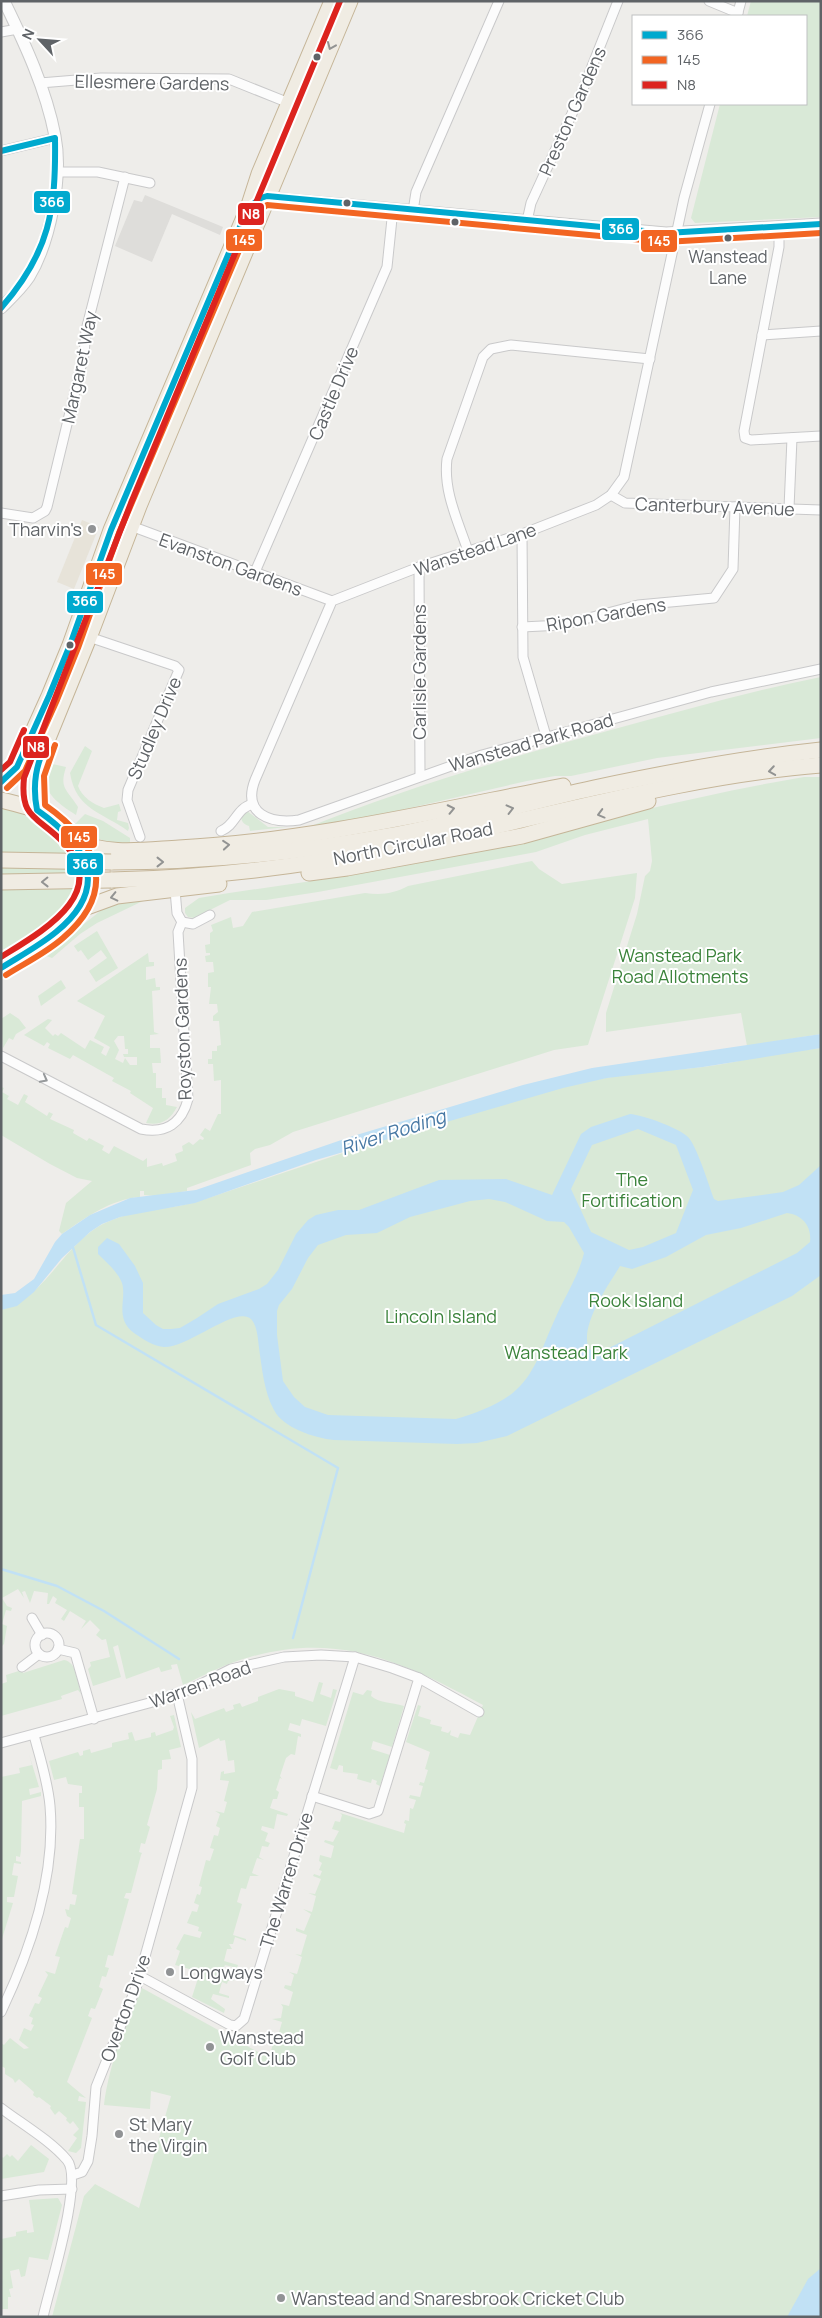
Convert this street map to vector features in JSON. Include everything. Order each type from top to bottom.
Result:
[{"type":"highway","points":[[1,782],[17,767],[49,696],[111,530],[248,208],[257,180],[332,1]]},
{"type":"highway","points":[[37,810],[32,791],[32,780],[90,636],[131,526],[350,1]]},
{"type":"highway","name":"North Circular Road","points":[[1,860],[172,862],[238,858],[336,845],[452,822],[594,788],[707,766],[821,750]]},
{"type":"highway","name":"North Circular Road","points":[[1,882],[172,879],[339,858],[400,847],[647,792],[699,782],[821,765]]},
{"type":"highway","points":[[74,840],[96,849],[131,850],[201,847],[282,839],[367,826],[587,781],[707,766]]},
{"type":"highway","points":[[76,911],[117,896],[347,868],[522,836],[648,801],[699,782]]},
{"type":"highway","points":[[1,800],[37,810],[52,820],[74,840],[84,853],[88,876],[87,887],[76,911],[60,929],[1,968]]},
{"type":"street","points":[[1,308],[28,278],[39,256],[51,213],[56,172],[56,138],[40,83],[18,29],[4,1]]},
{"type":"street","points":[[414,211],[416,192],[499,1]]},
{"type":"street","name":"Preston Gardens","points":[[527,221],[531,203],[581,94],[618,1]]},
{"type":"street","points":[[709,1],[738,15],[741,1]]},
{"type":"street","points":[[1,32],[18,29]]},
{"type":"street","name":"Ellesmere Gardens","points":[[40,83],[102,78],[229,79],[289,103]]},
{"type":"street","name":"Wanstead Lane","points":[[332,602],[419,567],[522,534],[596,506],[611,495],[624,477],[684,198],[710,105]]},
{"type":"street","points":[[1,151],[56,138]]},
{"type":"street","points":[[56,172],[98,172],[150,183]]},
{"type":"street","name":"Margaret Way","points":[[1,513],[34,518],[48,507],[84,354],[86,330],[124,177]]},
{"type":"street","points":[[248,208],[259,197],[269,195],[283,199],[678,233],[821,224]]},
{"type":"street","name":"Castle Drive","points":[[255,572],[387,267],[393,209]]},
{"type":"street","points":[[779,227],[779,247],[744,431],[745,438],[751,440],[821,436]]},
{"type":"street","points":[[762,335],[821,331]]},
{"type":"street","points":[[468,551],[446,487],[445,474],[447,460],[483,357],[491,349],[511,345],[650,359]]},
{"type":"street","points":[[789,508],[792,438]]},
{"type":"street","name":"Canterbury Avenue","points":[[611,495],[625,502],[735,508],[821,510]]},
{"type":"street","name":"Ripon Gardens","points":[[522,627],[562,625],[638,606],[714,598],[733,569],[735,508]]},
{"type":"street","name":"Evanston Gardens","points":[[131,526],[332,602]]},
{"type":"street","points":[[522,534],[522,627],[524,657],[546,736]]},
{"type":"street","name":"Carlisle Gardens","points":[[419,567],[420,776]]},
{"type":"street","points":[[221,832],[229,828],[242,809],[253,804],[252,787],[332,602]]},
{"type":"street","points":[[49,696],[80,638],[90,636]]},
{"type":"street","name":"Studley Drive","points":[[90,636],[175,666],[178,670],[128,790],[128,806],[140,837]]},
{"type":"street","name":"Wanstead Park Road","points":[[253,804],[264,817],[281,822],[290,821],[420,776],[546,736],[712,692],[821,669]]},
{"type":"street","points":[[175,890],[177,913],[182,922],[193,924],[210,915]]},
{"type":"street","name":"Royston Gardens","points":[[1,1056],[141,1129],[162,1130],[174,1124],[185,1112],[188,1099],[178,932],[182,922]]},
{"type":"street","points":[[32,1618],[42,1635]]},
{"type":"street","points":[[22,1666],[39,1654],[50,1656],[58,1649],[58,1641],[53,1635],[42,1635]]},
{"type":"street","points":[[39,1654],[36,1644],[42,1635]]},
{"type":"street","points":[[58,1649],[75,1653],[94,1719]]},
{"type":"street","name":"Warren Road","points":[[1,1743],[94,1719],[178,1694],[231,1669],[284,1657],[335,1655],[355,1657],[419,1678],[480,1712]]},
{"type":"street","name":"The Warren Drive","points":[[140,1976],[230,2025],[236,2026],[240,2023],[355,1657]]},
{"type":"street","points":[[312,1796],[369,1814],[378,1811],[419,1678]]},
{"type":"street","name":"Overton Drive","points":[[73,2175],[82,2172],[88,2161],[96,2087],[140,1976],[192,1788],[192,1759],[178,1694]]},
{"type":"street","points":[[1,2012],[18,1974],[37,1918],[49,1850],[51,1827],[48,1790],[34,1735]]},
{"type":"street","points":[[1,2108],[68,2162],[73,2175],[70,2208],[42,2317]]},
{"type":"street","points":[[1,2196],[46,2189],[72,2189]]},
{"type":"shaded area","points":[[145,195],[223,227],[220,235],[172,214],[152,262],[115,246],[134,200],[142,202]]},
{"type":"shaded area","points":[[82,520],[99,527],[74,589],[57,582]]},
{"type":"green space","points":[[336,1],[343,1],[277,159],[271,157]]},
{"type":"green space","points":[[751,1],[821,1],[821,217],[695,223],[691,218],[720,105],[807,105],[807,15],[747,15]]},
{"type":"green space","points":[[821,677],[821,738],[657,758],[571,776],[555,776],[353,821],[301,830],[377,801],[494,763],[716,702]]},
{"type":"green space","points":[[85,746],[92,751],[78,786],[82,794],[88,800],[104,808],[119,804],[121,811],[118,812],[117,820],[128,823],[128,831],[91,809],[78,795],[70,773]]},
{"type":"green space","points":[[48,763],[66,767],[63,780],[64,785],[78,807],[76,815],[56,800],[47,788],[45,781]]},
{"type":"green space","name":"Wanstead Park Road Allotments","points":[[804,777],[821,777],[821,1034],[747,1046],[741,1013],[606,1032],[606,1013],[637,914],[645,876],[650,871],[652,861],[648,819],[585,835],[536,852],[318,892],[266,900],[230,900],[194,918],[188,917],[185,913],[185,908],[199,898],[402,866],[710,795]]},
{"type":"green space","points":[[1,807],[18,813],[50,831],[64,844],[73,858],[78,874],[76,892],[60,917],[44,930],[1,957]]},
{"type":"green space","points":[[247,811],[268,827],[287,827],[250,831],[249,826],[242,821],[241,817]]},
{"type":"green space","points":[[85,814],[103,821],[130,838],[130,843],[106,841],[87,833],[75,824]]},
{"type":"green space","points":[[532,861],[539,869],[562,884],[637,873],[635,898],[588,1045],[554,1050],[293,1132],[270,1145],[255,1149],[250,1153],[251,1165],[187,1188],[187,1191],[156,1196],[144,1195],[144,1191],[140,1191],[140,1197],[109,1205],[62,1234],[59,1231],[66,1203],[92,1181],[77,1178],[1,1135],[1,1087],[4,1088],[2,1092],[9,1096],[7,1099],[18,1105],[24,1094],[28,1096],[25,1102],[47,1116],[49,1112],[53,1114],[50,1119],[74,1130],[73,1133],[87,1141],[89,1138],[104,1146],[102,1150],[109,1154],[114,1146],[143,1161],[147,1158],[147,1167],[162,1163],[163,1166],[177,1161],[175,1154],[183,1151],[182,1146],[189,1142],[193,1145],[200,1139],[203,1140],[204,1138],[200,1135],[205,1128],[210,1131],[218,1114],[221,1114],[221,1080],[214,1081],[213,1064],[208,1064],[208,1059],[212,1059],[212,1051],[217,1051],[217,1046],[221,1045],[219,1021],[213,1021],[213,1016],[218,1012],[217,1004],[209,1004],[211,987],[208,987],[208,973],[214,972],[213,962],[206,962],[205,956],[210,955],[210,953],[206,953],[205,945],[210,944],[210,933],[213,931],[211,925],[231,917],[233,928],[243,926],[252,912],[365,893],[387,893],[408,886]]},
{"type":"green space","points":[[131,900],[145,900],[97,923],[80,934],[52,958],[41,954],[74,932],[104,908]]},
{"type":"green space","points":[[97,931],[118,968],[96,982],[89,971],[107,958],[101,950],[88,960],[81,950],[78,952],[74,946]]},
{"type":"green space","points":[[148,953],[149,962],[154,962],[154,966],[146,967],[146,980],[155,978],[156,987],[160,987],[160,990],[152,991],[154,1032],[159,1034],[150,1035],[150,1048],[160,1048],[161,1063],[152,1063],[153,1073],[156,1073],[156,1088],[162,1088],[162,1098],[166,1098],[166,1105],[177,1107],[168,1119],[156,1124],[146,1123],[153,1108],[130,1093],[131,1091],[112,1081],[114,1078],[73,1055],[70,1059],[48,1048],[50,1044],[47,1042],[44,1046],[24,1035],[48,1019],[52,1020],[45,1028],[53,1036],[55,1034],[58,1036],[61,1033],[85,1049],[90,1040],[104,1047],[101,1053],[106,1056],[110,1047],[94,1038],[105,1016],[77,1001]],"holes":[[[118,1036],[124,1036],[125,1049],[128,1049],[128,1054],[123,1054],[124,1057],[137,1057],[137,1065],[130,1065],[125,1058],[123,1063],[115,1059],[119,1050],[114,1041]]]},
{"type":"green space","points":[[61,980],[66,988],[41,1006],[38,996]]},
{"type":"green space","points":[[10,1013],[19,1019],[26,1028],[16,1034],[13,1040],[9,1038],[3,1048],[1,1019]]},
{"type":"green space","points":[[821,1048],[821,2317],[52,2317],[84,2196],[95,2184],[139,2208],[171,2096],[151,2091],[150,2109],[104,2105],[118,2045],[142,1988],[258,2052],[270,2054],[275,2038],[267,2035],[278,2036],[282,2022],[272,2019],[281,2018],[283,2007],[281,2004],[289,2006],[293,1992],[284,1988],[285,1985],[291,1986],[294,1975],[289,1972],[297,1974],[302,1957],[295,1954],[301,1955],[307,1935],[296,1931],[296,1928],[304,1931],[311,1914],[303,1909],[312,1912],[316,1896],[308,1893],[315,1894],[321,1879],[313,1876],[314,1874],[320,1876],[322,1871],[319,1870],[322,1863],[319,1861],[320,1855],[331,1858],[334,1846],[324,1842],[325,1840],[333,1842],[339,1831],[332,1829],[335,1821],[340,1822],[342,1815],[340,1813],[404,1833],[405,1820],[409,1821],[410,1808],[413,1809],[416,1800],[409,1798],[410,1795],[420,1797],[423,1786],[419,1785],[420,1782],[424,1783],[428,1770],[425,1769],[430,1752],[406,1742],[418,1705],[421,1706],[418,1716],[431,1720],[430,1724],[442,1727],[441,1731],[448,1733],[451,1730],[450,1735],[458,1738],[460,1733],[470,1735],[483,1705],[399,1664],[343,1650],[314,1648],[283,1650],[250,1657],[224,1666],[183,1685],[177,1664],[171,1665],[172,1669],[161,1672],[159,1667],[126,1679],[118,1645],[113,1647],[121,1677],[93,1686],[88,1669],[91,1666],[90,1662],[110,1657],[106,1639],[102,1640],[96,1635],[100,1630],[90,1620],[81,1629],[86,1621],[70,1611],[64,1621],[61,1619],[67,1610],[55,1603],[57,1599],[53,1596],[49,1604],[47,1604],[48,1593],[34,1591],[30,1603],[25,1591],[22,1592],[24,1598],[18,1589],[2,1598],[7,1606],[12,1608],[11,1611],[6,1610],[2,1624],[7,1626],[4,1644],[1,1647],[1,1310],[18,1303],[32,1293],[82,1239],[96,1228],[123,1216],[180,1206],[202,1200],[443,1121],[492,1106],[590,1081],[632,1074],[713,1066],[781,1052]]},
{"type":"green space","points":[[64,1660],[72,1665],[74,1669],[81,1694],[78,1690],[61,1696],[62,1699],[1,1716],[1,1684],[7,1682],[6,1675],[22,1670],[23,1673]]},
{"type":"green space","points":[[319,1682],[323,1683],[320,1694],[331,1698],[333,1689],[337,1690],[326,1726],[302,1719],[300,1726],[290,1723],[288,1730],[301,1734],[301,1737],[298,1736],[295,1755],[291,1754],[286,1758],[280,1776],[282,1779],[280,1778],[276,1790],[279,1792],[277,1799],[273,1799],[270,1808],[288,1814],[287,1816],[277,1814],[274,1829],[262,1826],[261,1830],[268,1833],[265,1841],[270,1843],[268,1847],[262,1846],[259,1857],[264,1860],[257,1858],[252,1873],[259,1876],[250,1876],[246,1889],[241,1888],[237,1902],[242,1904],[233,1935],[246,1939],[246,1941],[235,1937],[233,1944],[229,1944],[232,1949],[227,1949],[224,1961],[238,1965],[237,1968],[225,1965],[223,1969],[226,1971],[225,1975],[234,1981],[228,1981],[227,1984],[222,1982],[219,1993],[229,1996],[229,1998],[213,1994],[211,1999],[225,2009],[224,2013],[192,1997],[200,1972],[175,1965],[180,1951],[176,1949],[184,1934],[200,1938],[202,1932],[198,1931],[199,1927],[187,1923],[192,1911],[197,1912],[199,1905],[194,1903],[197,1894],[200,1895],[202,1887],[199,1886],[206,1860],[210,1861],[214,1849],[210,1848],[214,1835],[218,1836],[220,1828],[216,1826],[220,1814],[215,1811],[224,1813],[227,1802],[224,1801],[229,1781],[220,1780],[221,1772],[224,1771],[224,1774],[235,1772],[234,1760],[228,1761],[225,1740],[220,1741],[219,1738],[199,1748],[191,1712],[195,1719],[224,1708],[226,1712],[234,1709],[233,1705],[240,1703],[242,1707],[258,1701],[258,1697],[279,1689],[295,1692],[295,1696],[313,1702]]},
{"type":"green space","points":[[367,1690],[372,1691],[371,1696],[378,1700],[404,1706],[392,1747],[373,1741],[371,1749],[390,1755],[380,1786],[376,1784],[377,1781],[372,1779],[371,1783],[357,1779],[358,1774],[343,1772],[343,1766],[339,1765],[337,1770],[330,1768],[353,1692],[363,1695]]},
{"type":"green space","points":[[174,1715],[181,1747],[169,1750],[171,1759],[162,1760],[162,1769],[158,1770],[157,1789],[147,1825],[150,1827],[145,1844],[141,1843],[139,1852],[142,1853],[131,1893],[126,1893],[124,1898],[129,1899],[113,1956],[108,1955],[105,1967],[109,1968],[106,1977],[102,1976],[99,1987],[103,1989],[95,2009],[91,2008],[88,2016],[92,2018],[67,2082],[86,2098],[79,2096],[78,2101],[86,2102],[81,2148],[76,2153],[68,2151],[77,2138],[73,2135],[79,2129],[73,2121],[70,2124],[66,2120],[67,2118],[59,2111],[55,2115],[50,2108],[51,2106],[33,2095],[34,2092],[19,2079],[15,2083],[13,2079],[5,2074],[5,2068],[1,2066],[1,2043],[4,2045],[10,2038],[24,2049],[29,2048],[19,2040],[24,2028],[31,2031],[34,2025],[31,2024],[33,2018],[29,2016],[35,2003],[39,2004],[42,1998],[38,1996],[48,1975],[45,1971],[55,1974],[60,1957],[55,1956],[65,1927],[68,1928],[71,1918],[67,1916],[65,1909],[69,1910],[70,1904],[75,1905],[77,1895],[72,1894],[80,1839],[84,1839],[84,1807],[79,1807],[79,1793],[82,1793],[82,1786],[68,1784],[66,1777],[54,1780],[49,1761],[78,1752],[80,1756],[83,1755],[83,1751],[90,1749],[91,1753],[112,1747],[112,1743],[129,1739],[128,1733],[132,1732],[135,1741],[151,1737],[151,1733],[155,1732],[156,1736],[173,1730],[174,1727],[170,1716]]},
{"type":"green space","points":[[29,1754],[39,1787],[29,1789],[30,1795],[41,1792],[41,1796],[22,1801],[21,1851],[20,1857],[16,1856],[16,1861],[21,1862],[21,1864],[14,1863],[12,1875],[18,1876],[14,1897],[7,1897],[7,1902],[13,1903],[1,1942],[1,1777],[20,1773],[19,1768],[32,1765]]},
{"type":"green space","points":[[31,2145],[49,2159],[44,2172],[1,2179],[1,2156],[3,2158],[7,2154],[10,2157],[12,2155],[18,2161]]},
{"type":"green space","points":[[58,2198],[62,2205],[48,2260],[29,2257],[25,2276],[21,2277],[19,2269],[10,2271],[13,2288],[9,2289],[11,2297],[8,2297],[8,2309],[2,2309],[1,2317],[1,2239],[16,2236],[16,2232],[27,2230],[27,2233],[34,2232],[29,2200]]},
{"type":"water","name":"River Roding","points":[[821,1034],[821,1048],[703,1067],[607,1078],[563,1088],[316,1160],[195,1203],[120,1217],[102,1224],[90,1232],[62,1258],[34,1292],[17,1306],[1,1310],[1,1295],[15,1293],[34,1279],[55,1242],[62,1234],[90,1215],[130,1198],[196,1190],[353,1136],[523,1085],[592,1068]]},
{"type":"water","points":[[630,1114],[660,1122],[683,1133],[688,1137],[695,1149],[714,1199],[718,1201],[783,1192],[799,1185],[821,1165],[821,1275],[792,1296],[507,1436],[477,1443],[457,1444],[334,1440],[300,1431],[284,1422],[274,1410],[264,1380],[257,1332],[251,1319],[244,1316],[234,1318],[174,1346],[160,1347],[152,1344],[134,1333],[124,1321],[122,1283],[115,1271],[98,1254],[98,1247],[107,1238],[119,1244],[135,1266],[143,1283],[143,1313],[163,1329],[180,1328],[218,1304],[259,1289],[267,1284],[278,1270],[296,1234],[308,1220],[316,1215],[338,1210],[359,1210],[439,1180],[506,1179],[552,1195],[581,1134],[591,1127]],"holes":[[[638,1129],[676,1145],[693,1190],[676,1233],[643,1247],[629,1250],[591,1232],[571,1189],[592,1145]],[[489,1199],[505,1202],[547,1221],[564,1222],[584,1253],[575,1278],[539,1356],[524,1382],[496,1404],[456,1419],[328,1415],[305,1407],[294,1397],[283,1381],[277,1335],[277,1311],[279,1305],[292,1289],[308,1258],[318,1245],[346,1235],[377,1233],[410,1217],[470,1201]],[[787,1213],[793,1214],[802,1219],[808,1227],[810,1242],[797,1253],[607,1349],[596,1353],[589,1349],[587,1340],[591,1318],[602,1295],[620,1266],[632,1269],[666,1257],[706,1235],[741,1228]]]},
{"type":"water","points":[[821,2268],[821,2317],[787,2317],[808,2279]]},
{"type":"waterway","points":[[72,1244],[96,1325],[338,1468],[293,1638]]},
{"type":"waterway","points":[[1,1569],[57,1586],[104,1611],[179,1659]]},
{"type":"transit line","name":"N8","points":[[1,957],[52,923],[66,909],[76,893],[80,876],[75,858],[60,839],[37,820],[27,808],[23,791],[24,778],[131,503],[340,1]]},
{"type":"transit line","name":"366","points":[[1,151],[55,138],[54,187],[47,229],[40,249],[30,268],[1,308]]},
{"type":"transit line","name":"366","points":[[1,782],[17,767],[49,696],[70,645],[111,530],[248,208],[261,198],[267,196],[666,233],[821,224]]},
{"type":"transit line","name":"145","points":[[7,788],[25,771],[57,700],[78,648],[119,533],[255,213],[267,205],[665,242],[821,233]]},
{"type":"transit line","name":"N8","points":[[1,770],[10,762],[24,730]]},
{"type":"transit line","name":"366","points":[[1,968],[56,932],[73,915],[84,898],[88,882],[86,867],[80,852],[69,837],[37,810],[36,775],[47,741]]},
{"type":"transit line","name":"145","points":[[6,975],[43,953],[63,938],[80,920],[91,902],[96,885],[95,867],[89,851],[78,835],[63,819],[45,805],[44,776],[55,745]]},
{"type":"place","name":"Wanstead Lane","points":[[728,238]]},
{"type":"place","name":"Tharvin's","points":[[92,529]]},
{"type":"place","name":"Longways","points":[[170,1972]]},
{"type":"place","name":"Wanstead Golf Club","points":[[210,2047]]},
{"type":"place","name":"St Mary the Virgin","points":[[119,2134]]},
{"type":"place","name":"Wanstead and Snaresbrook Cricket Club","points":[[281,2298]]},
{"type":"park label","name":"The Fortification","points":[[632,1189]]},
{"type":"park label","name":"Rook Island","points":[[636,1300]]},
{"type":"park label","name":"Lincoln Island","points":[[441,1316]]},
{"type":"park label","name":"Wanstead Park","points":[[566,1352]]}]
